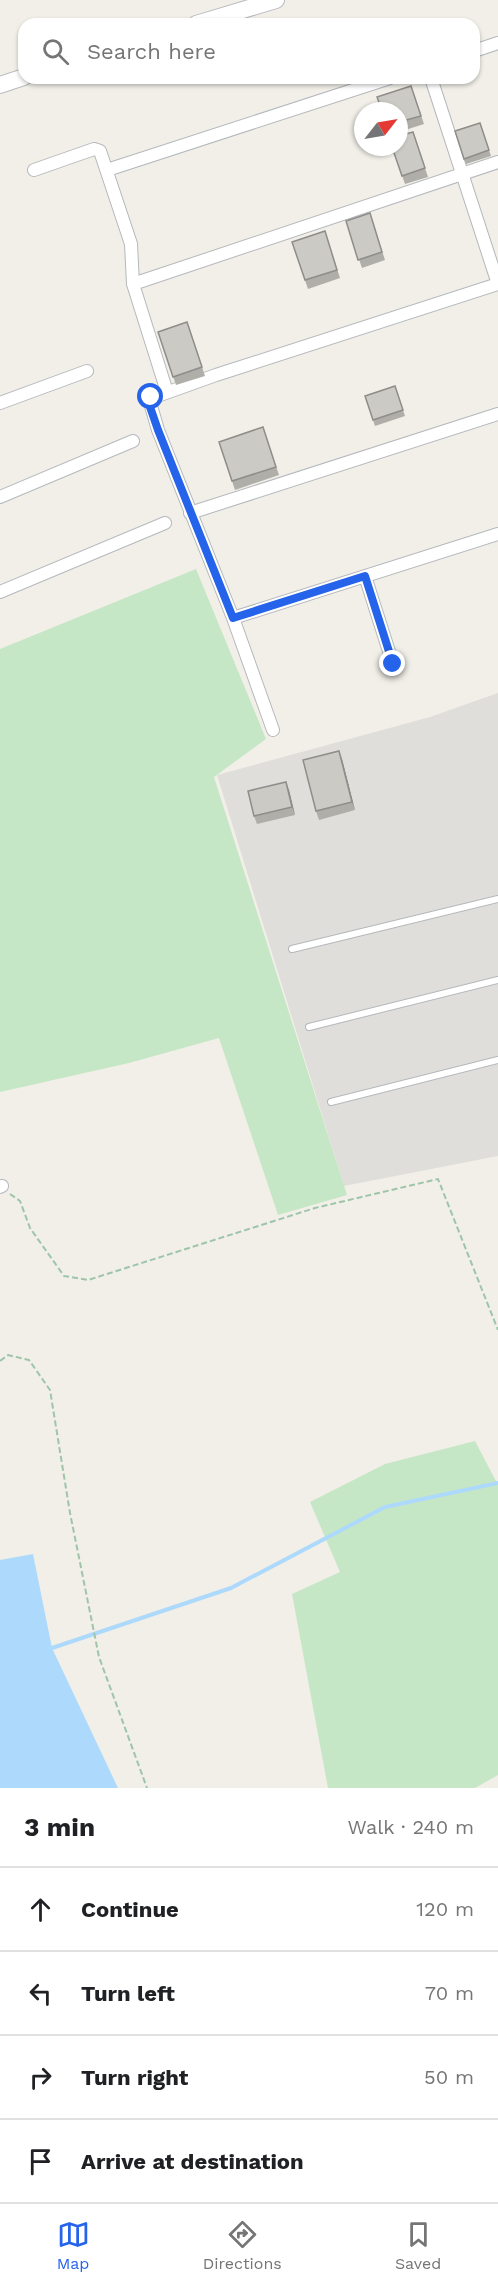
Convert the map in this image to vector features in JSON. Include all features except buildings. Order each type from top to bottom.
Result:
[{"type":"street","points":[[215,18],[276,0]]},
{"type":"street","points":[[480,49],[498,43]]},
{"type":"street","points":[[0,85],[18,79]]},
{"type":"street","points":[[106,170],[371,84]]},
{"type":"street","points":[[273,730],[233,618],[149,404],[151,397],[498,284],[433,84]]},
{"type":"street","points":[[34,170],[97,149],[131,243],[133,284],[167,392]]},
{"type":"street","points":[[133,284],[498,162]]},
{"type":"street","points":[[0,403],[87,371]]},
{"type":"street","points":[[190,513],[498,414]]},
{"type":"street","points":[[0,497],[133,441]]},
{"type":"street","points":[[0,592],[165,523]]},
{"type":"street","points":[[233,618],[498,534]]},
{"type":"street","points":[[365,576],[393,664]]},
{"type":"lane","points":[[292,949],[498,899]]},
{"type":"lane","points":[[309,1027],[498,980]]},
{"type":"lane","points":[[331,1101],[498,1060]]},
{"type":"path","points":[[1,1186],[20,1201],[30,1228],[64,1276],[88,1280],[315,1208],[438,1179],[498,1330]]},
{"type":"path","points":[[0,1361],[8,1354],[29,1360],[50,1390],[70,1513],[99,1657],[147,1788]]},
{"type":"shaded area","points":[[498,693],[498,1156],[344,1186],[217,775],[430,717]]},
{"type":"green space","points":[[196,569],[266,739],[214,777],[347,1195],[278,1215],[219,1038],[129,1063],[0,1092],[0,649]]},
{"type":"green space","points":[[475,1441],[498,1485],[498,1775],[475,1788],[328,1788],[292,1594],[340,1572],[310,1502],[385,1464]]},
{"type":"water","points":[[33,1554],[52,1648],[118,1788],[0,1788],[0,1560]]},
{"type":"waterway","points":[[52,1648],[231,1588],[385,1507],[498,1483]]},
{"type":"route","points":[[151,397],[149,404],[158,430],[233,618],[365,576],[393,664]]}]
